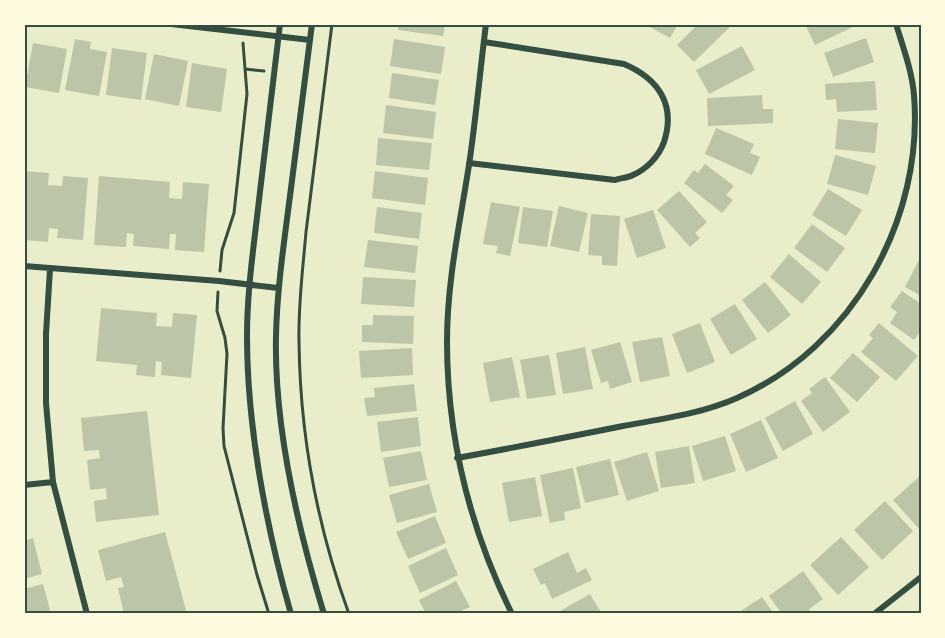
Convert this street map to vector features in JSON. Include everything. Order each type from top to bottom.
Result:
[{"type":"street","points":[[171,24],[310,40]]},
{"type":"street","points":[[280,24],[249,285],[247,337],[258,458],[279,575],[291,614]]},
{"type":"street","points":[[312,24],[278,288],[276,339],[280,405],[298,513],[310,567],[324,614]]},
{"type":"street","points":[[486,24],[469,163],[450,278],[447,341],[450,407],[457,458],[480,536],[512,614]]},
{"type":"street","points":[[457,458],[692,413],[737,398],[773,379],[812,349],[842,319],[866,285],[900,215],[911,174],[915,135],[914,93],[896,24]]},
{"type":"street","points":[[469,163],[615,180],[633,175],[648,166],[661,151],[668,128],[668,107],[655,85],[641,72],[624,64],[484,42]]},
{"type":"street","points":[[24,266],[219,281],[278,288]]},
{"type":"street","points":[[50,269],[46,334],[46,403],[53,482],[87,614]]},
{"type":"street","points":[[24,485],[53,482]]},
{"type":"street","points":[[874,614],[921,577]]},
{"type":"path","points":[[332,24],[303,266],[299,350],[304,432],[313,490],[329,555],[349,614]]},
{"type":"path","points":[[242,32],[247,94],[234,213],[222,250],[217,311],[225,338],[228,361],[223,428],[224,446],[256,575],[269,614]]},
{"type":"building","points":[[399,24],[445,24],[443,36],[398,30]]},
{"type":"building","points":[[644,24],[678,24],[670,38]]},
{"type":"building","points":[[698,24],[733,24],[694,62],[677,45]]},
{"type":"building","points":[[805,24],[859,24],[815,45]]},
{"type":"building","points":[[866,38],[874,62],[833,77],[824,53]]},
{"type":"building","points":[[75,39],[91,42],[90,49],[107,52],[99,96],[65,90]]},
{"type":"building","points":[[394,39],[445,47],[441,74],[390,66]]},
{"type":"building","points":[[33,43],[67,49],[59,93],[25,87]]},
{"type":"building","points":[[742,46],[755,70],[709,94],[696,70]]},
{"type":"building","points":[[112,48],[147,53],[141,100],[106,95]]},
{"type":"building","points":[[154,54],[188,61],[179,106],[145,99]]},
{"type":"building","points":[[192,63],[227,69],[221,112],[186,107]]},
{"type":"building","points":[[392,73],[439,80],[435,105],[389,98]]},
{"type":"building","points":[[875,81],[877,110],[837,112],[836,99],[826,100],[825,84]]},
{"type":"building","points":[[762,95],[763,109],[773,109],[773,123],[708,126],[707,98]]},
{"type":"building","points":[[386,105],[436,112],[433,139],[383,133]]},
{"type":"building","points":[[838,119],[878,123],[875,153],[835,149]]},
{"type":"building","points":[[716,128],[754,144],[750,153],[760,157],[752,175],[705,154]]},
{"type":"building","points":[[378,138],[432,143],[429,170],[376,165]]},
{"type":"building","points":[[835,155],[876,166],[868,195],[827,184]]},
{"type":"building","points":[[705,164],[734,186],[726,195],[733,200],[722,213],[684,183],[694,170],[698,173]]},
{"type":"building","points":[[24,171],[49,173],[48,185],[62,186],[63,176],[88,178],[83,240],[57,238],[58,229],[49,228],[48,242],[24,240]]},
{"type":"building","points":[[375,171],[428,178],[425,205],[372,198]]},
{"type":"building","points":[[99,176],[170,182],[169,198],[182,199],[183,182],[209,184],[204,252],[175,250],[176,234],[170,234],[169,249],[133,246],[134,234],[127,233],[126,247],[94,245]]},
{"type":"building","points":[[828,189],[862,210],[846,236],[812,215]]},
{"type":"building","points":[[679,191],[707,222],[695,233],[700,238],[690,247],[657,210]]},
{"type":"building","points":[[491,202],[520,207],[510,256],[496,253],[498,246],[483,244]]},
{"type":"building","points":[[559,206],[588,213],[579,252],[550,246]]},
{"type":"building","points":[[377,207],[422,213],[419,239],[374,233]]},
{"type":"building","points":[[523,207],[553,211],[547,247],[518,243]]},
{"type":"building","points":[[653,210],[666,248],[637,258],[624,219]]},
{"type":"building","points":[[591,214],[620,216],[617,266],[602,265],[602,256],[588,255]]},
{"type":"building","points":[[812,224],[845,248],[827,272],[794,248]]},
{"type":"building","points":[[368,240],[418,246],[415,273],[364,267]]},
{"type":"building","points":[[789,254],[821,282],[802,304],[770,277]]},
{"type":"building","points":[[921,256],[921,296],[905,287]]},
{"type":"building","points":[[363,277],[416,280],[414,307],[361,304]]},
{"type":"building","points":[[765,282],[791,315],[768,333],[742,300]]},
{"type":"building","points":[[902,291],[921,304],[921,331],[914,340],[890,323],[897,312],[890,307]]},
{"type":"building","points":[[735,304],[757,339],[731,355],[710,319]]},
{"type":"building","points":[[101,308],[157,313],[156,326],[172,327],[173,313],[197,315],[191,378],[161,375],[162,362],[156,361],[155,377],[136,375],[137,365],[96,361]]},
{"type":"building","points":[[373,315],[414,316],[413,344],[362,342],[362,325],[373,325]]},
{"type":"building","points":[[700,323],[715,362],[687,373],[672,334]]},
{"type":"building","points":[[879,323],[918,356],[896,381],[861,352],[873,338],[869,335]]},
{"type":"building","points":[[662,337],[670,376],[640,382],[632,342]]},
{"type":"building","points":[[620,342],[632,382],[610,389],[608,381],[601,383],[591,350]]},
{"type":"building","points":[[585,347],[593,389],[563,394],[556,353]]},
{"type":"building","points":[[412,348],[413,375],[361,378],[359,351]]},
{"type":"building","points":[[853,353],[880,377],[857,402],[830,378]]},
{"type":"building","points":[[549,355],[556,395],[527,399],[520,360]]},
{"type":"building","points":[[512,357],[520,397],[490,402],[483,363]]},
{"type":"building","points":[[825,377],[850,412],[823,432],[801,401],[812,393],[809,389]]},
{"type":"building","points":[[414,384],[417,411],[367,416],[364,398],[375,397],[374,388]]},
{"type":"building","points":[[795,401],[813,434],[783,451],[765,418]]},
{"type":"building","points":[[147,411],[159,515],[96,522],[94,501],[107,499],[106,488],[90,490],[87,460],[100,458],[99,450],[84,451],[81,418]]},
{"type":"building","points":[[418,417],[421,446],[381,452],[377,422]]},
{"type":"building","points":[[761,420],[778,458],[746,472],[730,434]]},
{"type":"building","points":[[725,436],[736,471],[703,481],[692,446]]},
{"type":"building","points":[[689,446],[695,483],[661,488],[655,452]]},
{"type":"building","points":[[421,451],[427,480],[389,487],[383,458]]},
{"type":"building","points":[[647,452],[659,491],[627,501],[614,462]]},
{"type":"building","points":[[610,459],[619,495],[585,503],[576,467]]},
{"type":"building","points":[[573,468],[581,508],[564,512],[565,520],[550,523],[540,475]]},
{"type":"building","points":[[921,475],[921,527],[919,529],[893,500]]},
{"type":"building","points":[[535,477],[542,516],[509,522],[502,483]]},
{"type":"building","points":[[429,484],[437,512],[397,523],[389,495]]},
{"type":"building","points":[[885,501],[913,531],[882,560],[854,530]]},
{"type":"building","points":[[435,516],[446,543],[408,559],[396,532]]},
{"type":"building","points":[[165,532],[187,614],[124,614],[118,588],[124,587],[121,577],[106,581],[98,550]]},
{"type":"building","points":[[841,537],[869,567],[838,595],[810,565]]},
{"type":"building","points":[[33,538],[42,574],[24,579],[24,541]]},
{"type":"building","points":[[446,548],[458,575],[420,593],[408,566]]},
{"type":"building","points":[[568,552],[577,573],[586,568],[592,580],[552,599],[545,583],[541,585],[533,569]]},
{"type":"building","points":[[803,571],[823,599],[809,609],[812,613],[810,614],[782,614],[769,596]]},
{"type":"building","points":[[456,581],[470,607],[455,614],[426,614],[419,600]]},
{"type":"building","points":[[43,584],[51,614],[24,614],[24,589]]},
{"type":"building","points":[[590,594],[602,614],[555,614]]},
{"type":"building","points":[[762,597],[774,614],[736,614]]}]
